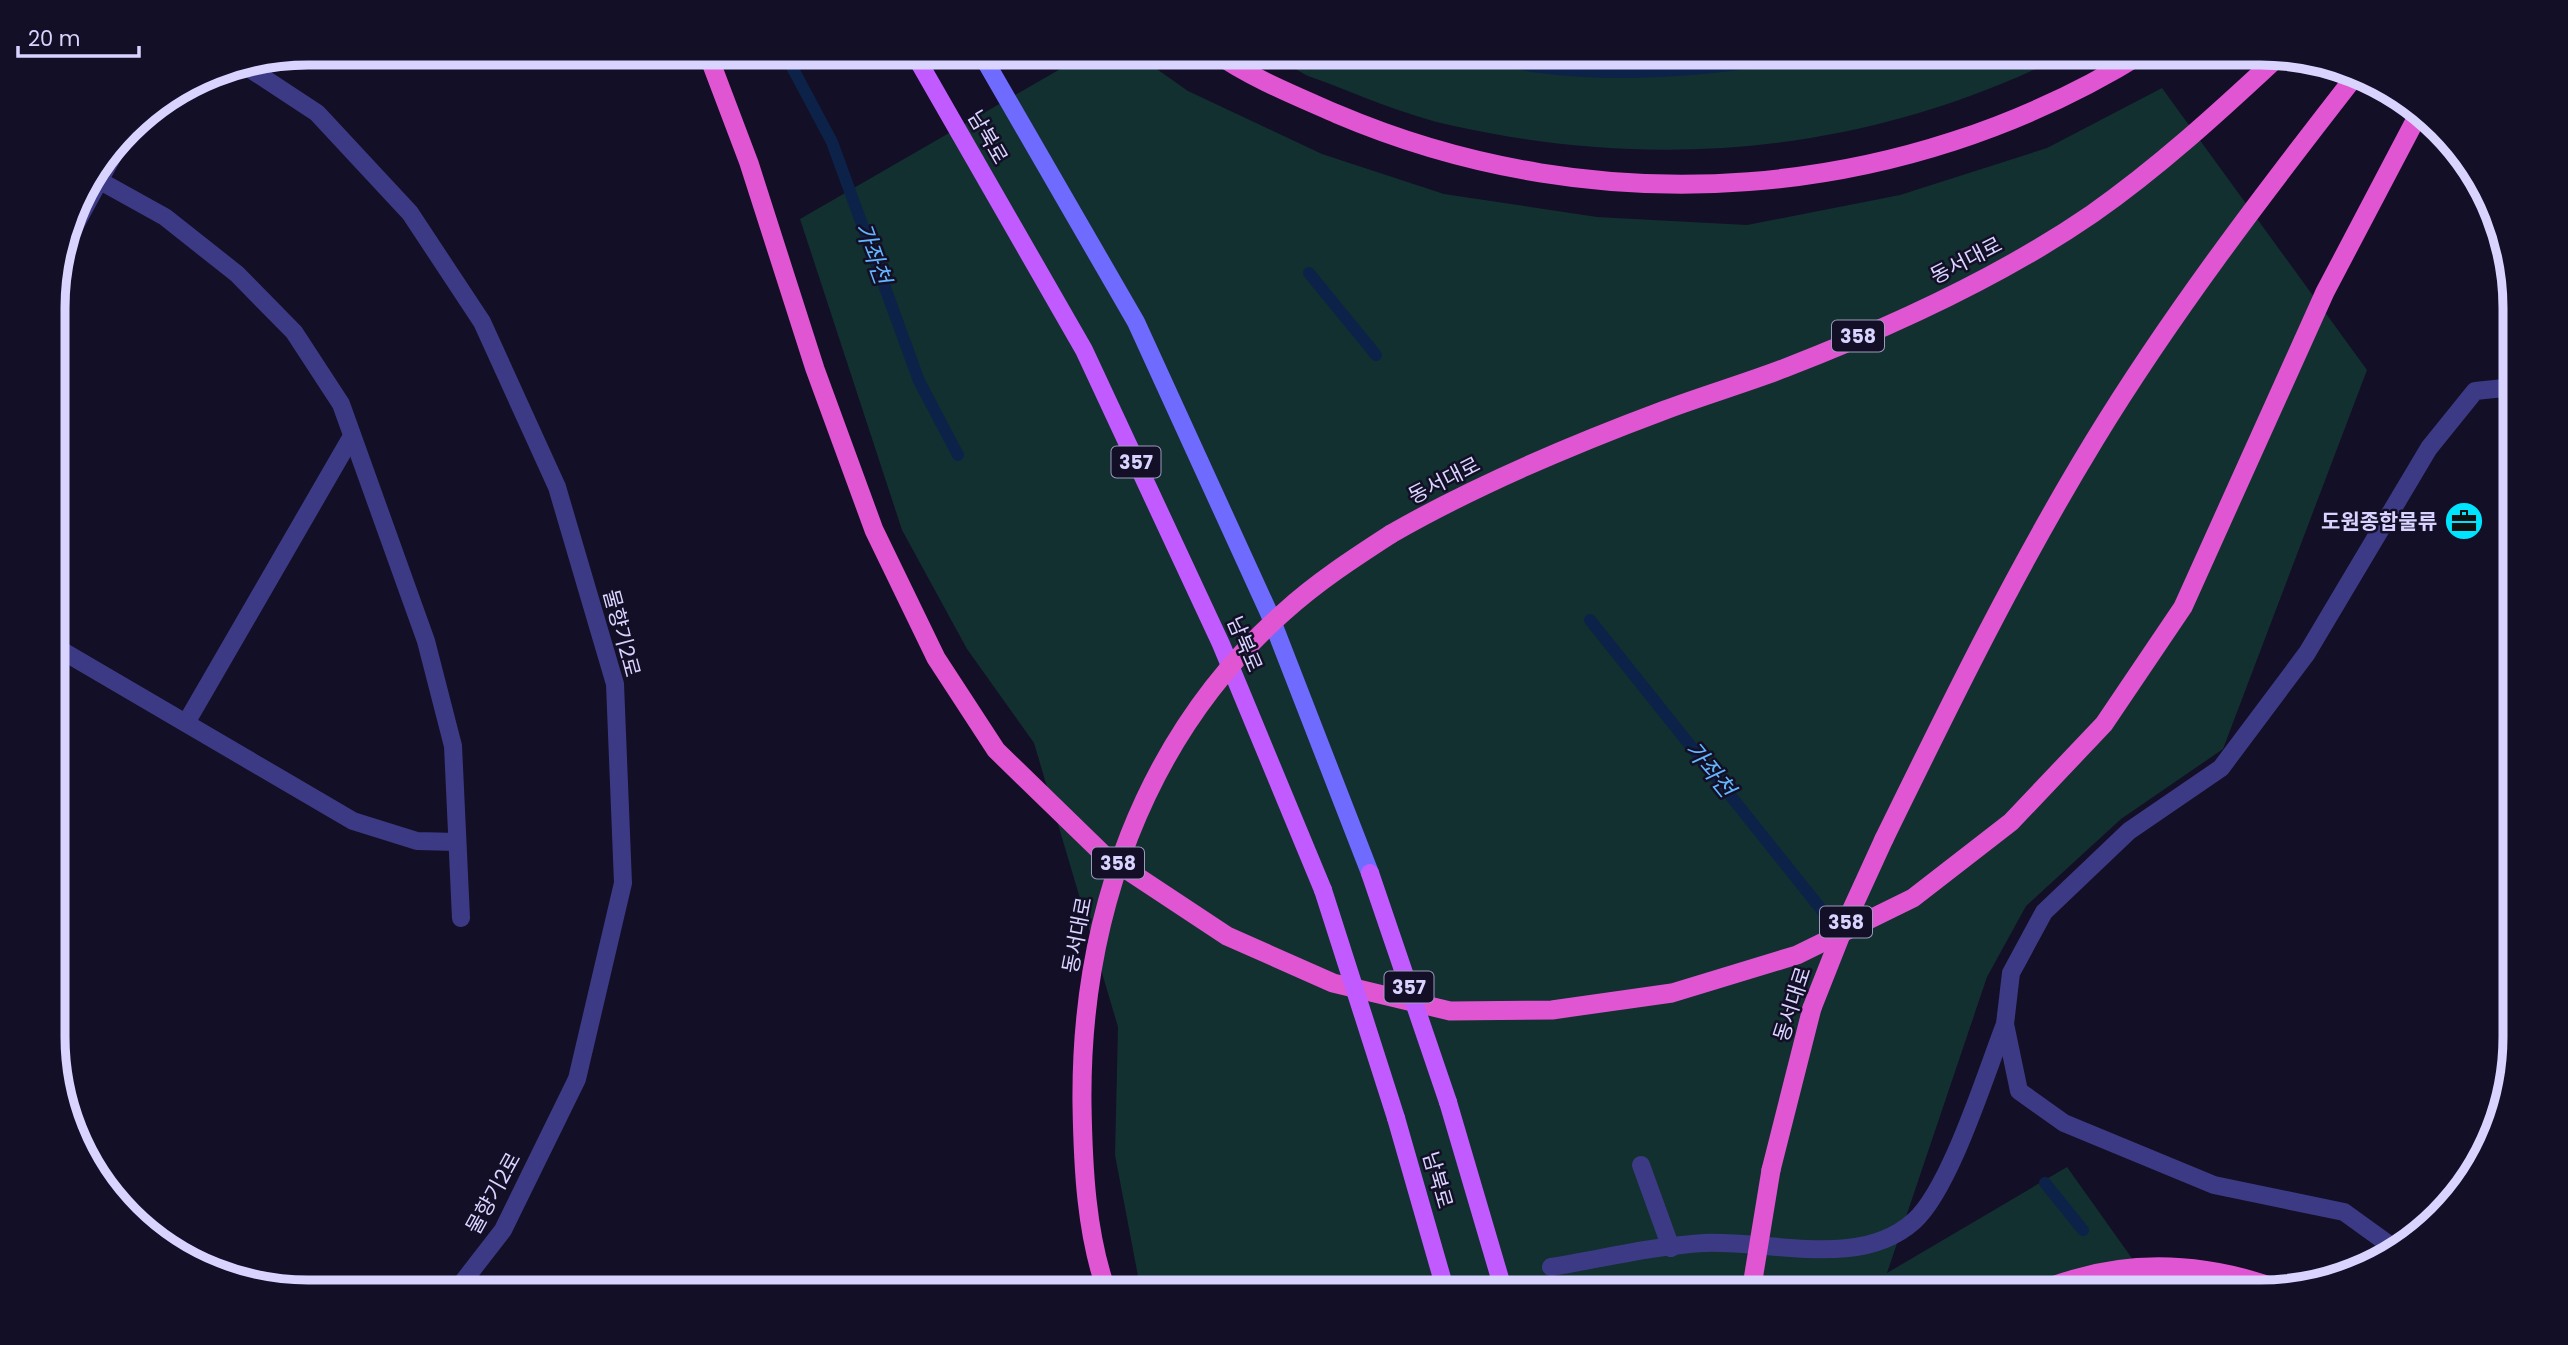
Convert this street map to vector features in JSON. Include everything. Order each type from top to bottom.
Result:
[{"type":"highway","points":[[712,65],[749,163],[815,369],[874,530],[936,658],[996,750],[1103,854],[1227,936],[1333,984],[1450,1010],[1552,1010],[1672,993],[1797,955],[1913,898],[2011,822],[2104,724],[2183,607],[2325,292],[2415,121]]},
{"type":"highway","points":[[1238,65],[1294,95],[1381,132],[1459,155],[1535,172],[1683,184],[1750,183],[1821,175],[1900,159],[1974,136],[2050,104],[2121,65]]},
{"type":"highway","name":"동서대로","points":[[1103,1280],[1083,1166],[1082,1065],[1090,978],[1104,906],[1127,837],[1157,774],[1182,733],[1238,657],[1283,613],[1329,575],[1391,534],[1451,500],[1521,467],[1665,410],[1786,368],[1932,303],[2016,261],[2091,214],[2145,175],[2195,134],[2269,66]]},
{"type":"highway","name":"동서대로","points":[[1753,1280],[1771,1170],[1812,1008],[1846,922],[1884,839],[2021,568],[2094,440],[2180,311],[2273,181],[2350,83]]},
{"type":"highway","points":[[2076,1280],[2106,1270],[2173,1265],[2239,1275],[2253,1280]]},
{"type":"main road","name":"남북로","points":[[920,65],[1084,350],[1222,644],[1323,890],[1396,1118],[1443,1280]]},
{"type":"main road","name":"남북로","points":[[988,65],[1136,322],[1269,613],[1370,873],[1448,1102],[1500,1280]]},
{"type":"street","name":"물향기2로","points":[[254,71],[317,113],[410,212],[482,322],[556,487],[615,684],[623,883],[577,1080],[503,1230],[464,1280]]},
{"type":"street","points":[[100,181],[165,217],[237,274],[294,332],[341,404],[426,641],[453,746],[461,918]]},
{"type":"street","points":[[1551,1267],[1702,1243],[1856,1250],[1888,1241],[1916,1220],[1942,1182],[2006,1024],[2011,973],[2045,912],[2129,831],[2221,768],[2307,653],[2429,448],[2475,391],[2503,388]]},
{"type":"street","points":[[186,723],[352,436]]},
{"type":"street","points":[[65,652],[353,821],[417,841],[457,842]]},
{"type":"street","points":[[2006,1024],[2019,1091],[2064,1123],[2214,1185],[2344,1212],[2388,1243]]},
{"type":"street","points":[[1641,1165],[1671,1248]]},
{"type":"green space","points":[[1067,65],[1151,65],[1188,91],[1322,154],[1444,194],[1597,217],[1747,225],[1900,195],[2047,148],[2162,88],[2367,370],[2223,749],[2121,819],[2026,906],[1987,977],[1887,1273],[2067,1167],[2147,1280],[1139,1280],[1115,1155],[1118,1027],[1034,743],[967,649],[902,530],[800,219]]},
{"type":"green space","points":[[1288,65],[1315,65],[1308,76]]},
{"type":"green space","points":[[1314,65],[2042,65],[1996,86],[1921,112],[1845,132],[1769,144],[1691,149],[1612,148],[1533,140],[1454,126],[1399,110],[1308,76]]},
{"type":"water","points":[[1502,65],[1773,65],[1691,75],[1615,78],[1577,77]]},
{"type":"waterway","name":"가좌천","points":[[791,65],[832,142],[919,381],[958,455]]},
{"type":"waterway","name":"가좌천","points":[[1309,273],[1376,355]]},
{"type":"waterway","name":"가좌천","points":[[1590,620],[1829,919]]},
{"type":"waterway","name":"가좌천","points":[[2045,1183],[2083,1230]]},
{"type":"place","name":"도원종합물류","points":[[2464,521]]}]
